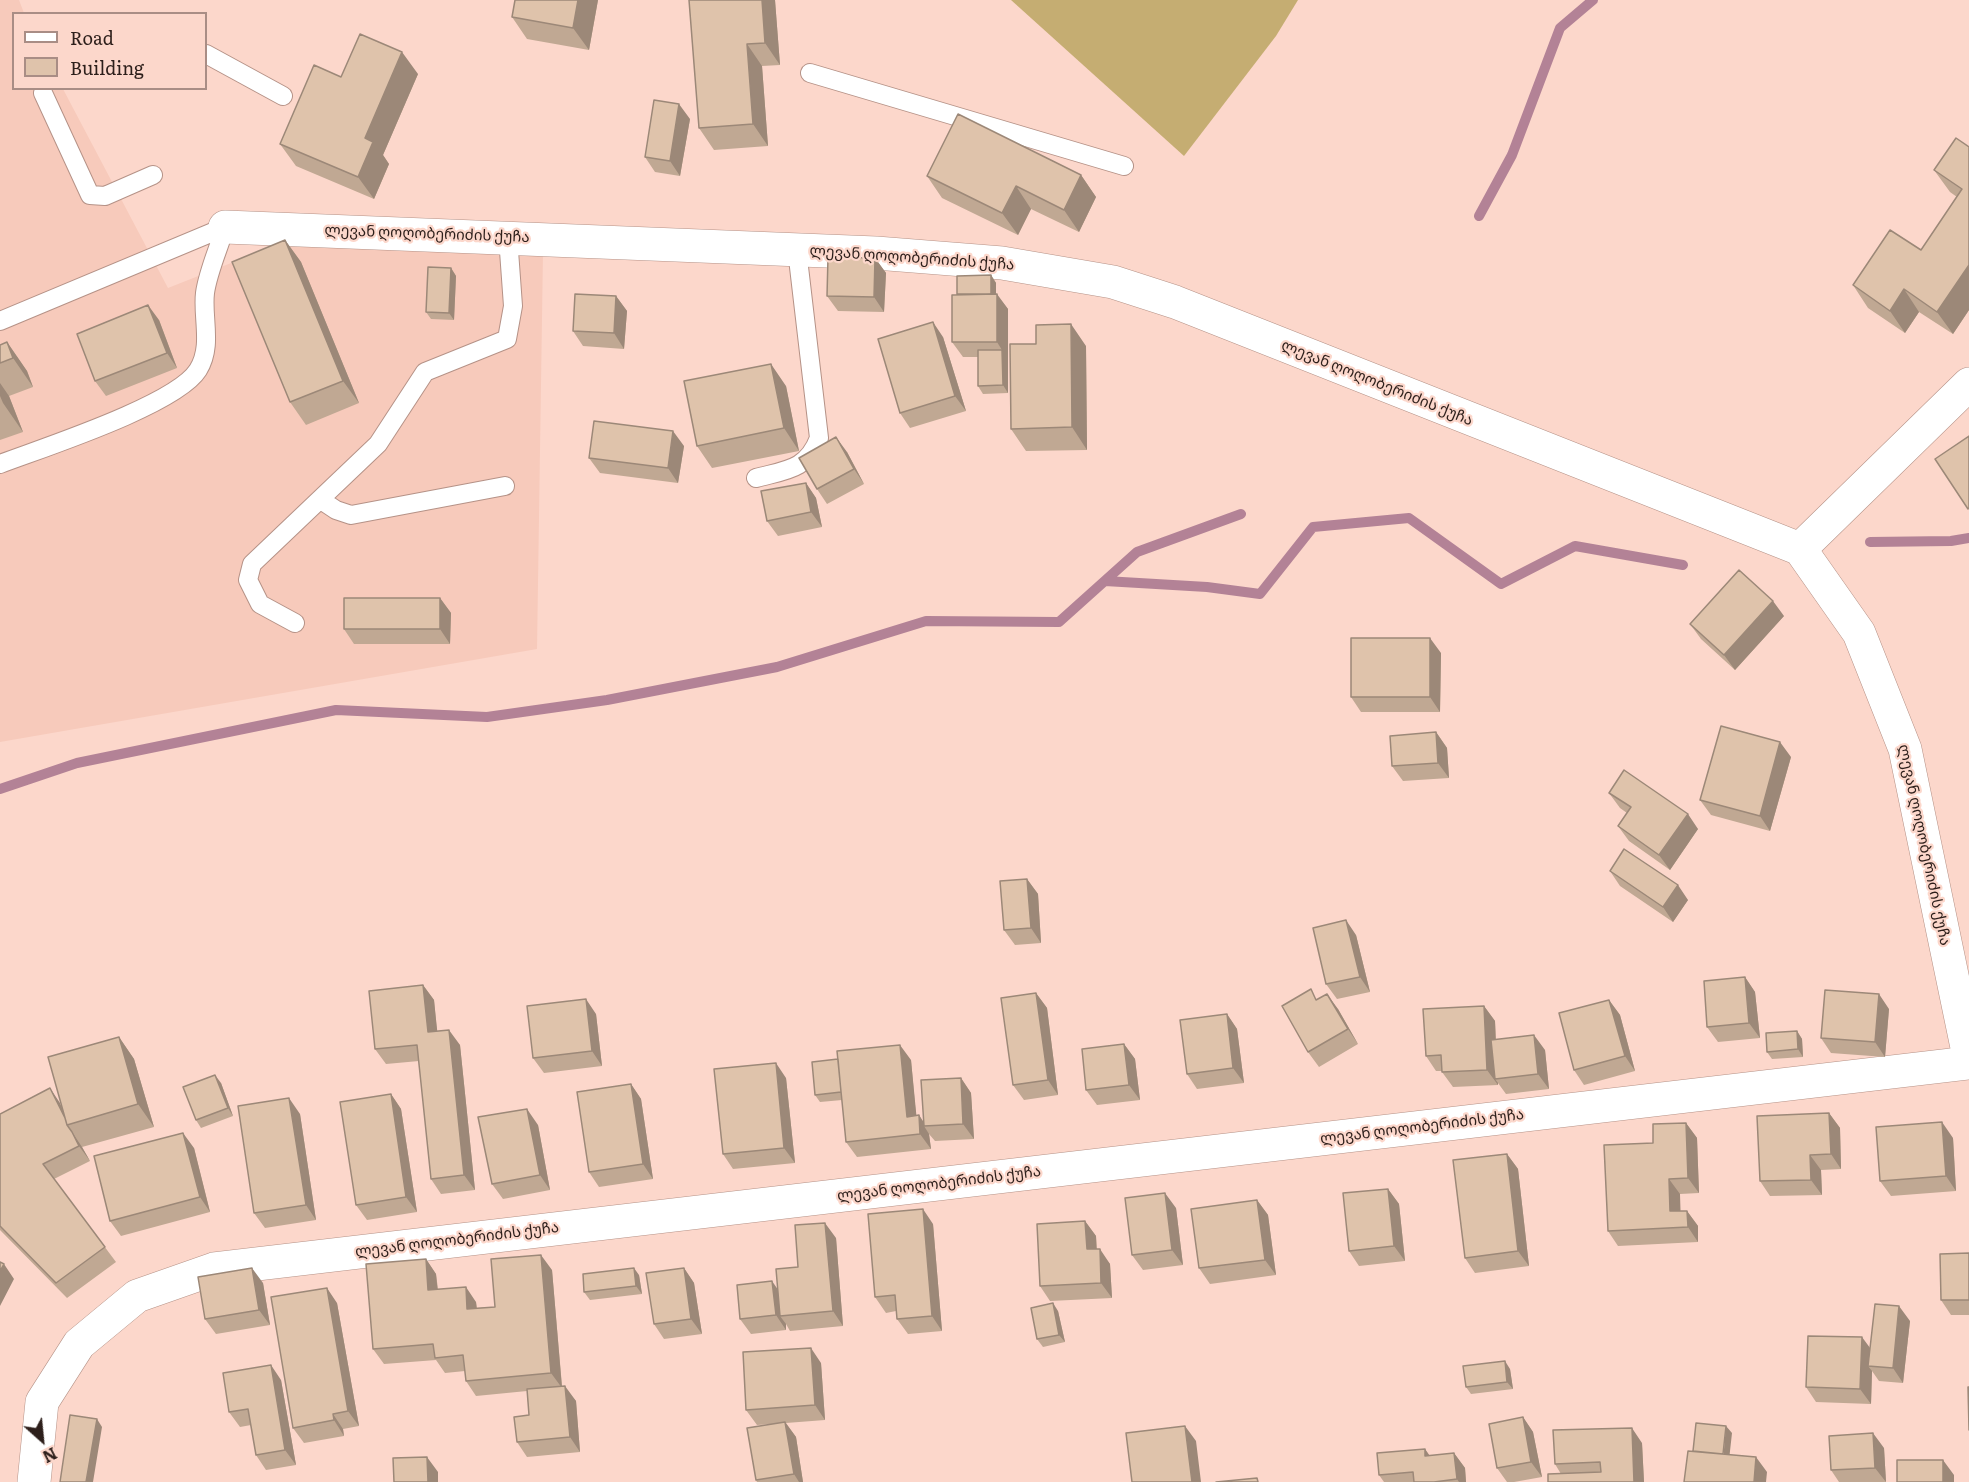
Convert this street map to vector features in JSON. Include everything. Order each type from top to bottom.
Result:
[{"type":"street","name":"ლევან ღოღობერიძის ქუჩა","points":[[225,227],[798,250],[1002,262],[1113,282],[1175,302],[1800,549],[1859,633],[1905,749],[1962,991],[1969,1057]]},
{"type":"street","points":[[1800,549],[1969,384]]},
{"type":"street","name":"ლევან ღოღობერიძის ქუჩა","points":[[34,1482],[42,1402],[79,1344],[137,1296],[214,1269],[1969,1063]]},
{"type":"lane","points":[[207,55],[283,96]]},
{"type":"lane","points":[[810,73],[1124,166]]},
{"type":"lane","points":[[43,93],[90,195],[105,196],[153,175]]},
{"type":"lane","points":[[0,321],[225,227]]},
{"type":"lane","points":[[0,464],[123,417],[177,389],[198,371],[205,352],[205,293],[225,227]]},
{"type":"lane","points":[[295,623],[260,604],[248,580],[252,564],[378,444],[425,372],[507,339],[513,306],[508,237]]},
{"type":"lane","points":[[756,477],[798,467],[813,453],[819,438],[798,250]]},
{"type":"lane","points":[[321,500],[336,510],[351,515],[506,486]]},
{"type":"shaded area","points":[[0,0],[19,0],[24,12],[12,12],[12,90],[64,90],[168,288],[274,246],[543,252],[537,649],[0,742]]},
{"type":"shaded area","points":[[1011,0],[1298,0],[1276,36],[1184,156]]},
{"type":"building","points":[[515,0],[578,0],[573,28],[512,17]]},
{"type":"building","points":[[689,0],[762,0],[765,43],[747,44],[753,124],[699,128]]},
{"type":"building","points":[[360,34],[402,52],[365,138],[373,142],[358,177],[280,144],[314,65],[341,77]]},
{"type":"building","points":[[654,100],[679,104],[670,161],[645,157]]},
{"type":"building","points":[[958,114],[1081,175],[1064,210],[1016,186],[1002,213],[927,176]]},
{"type":"building","points":[[1956,138],[1969,147],[1969,265],[1937,312],[1904,289],[1890,311],[1853,285],[1890,230],[1921,250],[1962,189],[1934,170]]},
{"type":"building","points":[[285,240],[343,381],[290,402],[232,262]]},
{"type":"building","points":[[828,257],[875,258],[874,297],[827,296]]},
{"type":"building","points":[[428,267],[451,268],[449,313],[426,312]]},
{"type":"building","points":[[991,275],[991,294],[957,294],[957,276]]},
{"type":"building","points":[[575,294],[616,296],[614,333],[573,331]]},
{"type":"building","points":[[997,294],[997,342],[952,342],[952,295]]},
{"type":"building","points":[[148,305],[167,353],[95,381],[77,334]]},
{"type":"building","points":[[933,322],[955,396],[900,413],[878,339]]},
{"type":"building","points":[[1071,324],[1072,427],[1011,429],[1010,344],[1036,344],[1036,325]]},
{"type":"building","points":[[7,342],[13,358],[0,363],[0,345]]},
{"type":"building","points":[[978,350],[1002,350],[1003,385],[978,386]]},
{"type":"building","points":[[771,364],[784,428],[697,446],[684,381]]},
{"type":"building","points":[[594,421],[673,431],[668,468],[589,458]]},
{"type":"building","points":[[1969,436],[1969,508],[1968,509],[1935,459]]},
{"type":"building","points":[[836,437],[854,469],[817,489],[799,458]]},
{"type":"building","points":[[806,483],[811,512],[767,521],[761,491]]},
{"type":"building","points":[[1739,570],[1773,601],[1724,655],[1690,624]]},
{"type":"building","points":[[344,598],[440,598],[440,629],[344,629]]},
{"type":"building","points":[[1351,638],[1430,638],[1430,697],[1351,697]]},
{"type":"building","points":[[1721,726],[1780,742],[1760,816],[1700,800]]},
{"type":"building","points":[[1436,732],[1438,763],[1392,766],[1390,736]]},
{"type":"building","points":[[1624,770],[1688,814],[1659,855],[1618,826],[1631,807],[1609,793]]},
{"type":"building","points":[[1624,849],[1678,885],[1663,907],[1610,871]]},
{"type":"building","points":[[1027,879],[1031,928],[1004,930],[1000,881]]},
{"type":"building","points":[[1346,920],[1360,977],[1326,984],[1313,928]]},
{"type":"building","points":[[1745,977],[1749,1023],[1707,1027],[1704,981]]},
{"type":"building","points":[[423,985],[428,1032],[449,1030],[464,1175],[431,1179],[417,1045],[375,1049],[369,991]]},
{"type":"building","points":[[1311,989],[1316,1000],[1327,994],[1348,1029],[1308,1052],[1282,1006]]},
{"type":"building","points":[[1825,990],[1879,994],[1875,1042],[1821,1038]]},
{"type":"building","points":[[1036,993],[1048,1080],[1013,1085],[1001,998]]},
{"type":"building","points":[[586,999],[592,1051],[533,1058],[527,1006]]},
{"type":"building","points":[[1609,1000],[1625,1056],[1574,1070],[1559,1013]]},
{"type":"building","points":[[1484,1006],[1487,1070],[1442,1072],[1441,1055],[1426,1056],[1423,1009]]},
{"type":"building","points":[[1227,1014],[1233,1068],[1187,1074],[1180,1020]]},
{"type":"building","points":[[1797,1031],[1798,1049],[1767,1052],[1766,1033]]},
{"type":"building","points":[[1534,1035],[1538,1074],[1495,1079],[1491,1040]]},
{"type":"building","points":[[119,1037],[138,1104],[67,1125],[48,1057]]},
{"type":"building","points":[[1124,1044],[1129,1085],[1086,1090],[1082,1049]]},
{"type":"building","points":[[900,1045],[907,1117],[919,1115],[920,1134],[846,1142],[837,1051]]},
{"type":"building","points":[[838,1059],[841,1092],[815,1095],[812,1062]]},
{"type":"building","points":[[776,1063],[784,1148],[723,1154],[714,1069]]},
{"type":"building","points":[[215,1075],[228,1108],[196,1120],[183,1087]]},
{"type":"building","points":[[961,1078],[963,1124],[924,1126],[921,1080]]},
{"type":"building","points":[[631,1084],[643,1164],[589,1172],[577,1092]]},
{"type":"building","points":[[50,1088],[79,1146],[43,1164],[105,1247],[56,1283],[0,1226],[0,1114]]},
{"type":"building","points":[[391,1094],[406,1197],[356,1205],[340,1102]]},
{"type":"building","points":[[289,1098],[306,1205],[254,1213],[238,1106]]},
{"type":"building","points":[[527,1109],[540,1175],[492,1184],[478,1117]]},
{"type":"building","points":[[1829,1113],[1831,1154],[1810,1155],[1811,1180],[1760,1181],[1757,1116]]},
{"type":"building","points":[[1942,1122],[1946,1176],[1880,1181],[1876,1127]]},
{"type":"building","points":[[1686,1123],[1688,1178],[1669,1179],[1670,1211],[1687,1211],[1688,1227],[1608,1231],[1604,1145],[1653,1143],[1653,1124]]},
{"type":"building","points":[[183,1133],[200,1197],[110,1221],[94,1156]]},
{"type":"building","points":[[1507,1154],[1518,1251],[1465,1258],[1453,1160]]},
{"type":"building","points":[[1388,1189],[1394,1246],[1349,1251],[1343,1193]]},
{"type":"building","points":[[1165,1193],[1172,1250],[1132,1255],[1125,1198]]},
{"type":"building","points":[[1257,1200],[1265,1260],[1199,1268],[1191,1209]]},
{"type":"building","points":[[923,1209],[932,1316],[897,1319],[895,1295],[875,1297],[868,1214]]},
{"type":"building","points":[[1085,1221],[1087,1249],[1100,1249],[1101,1283],[1040,1286],[1037,1224]]},
{"type":"building","points":[[825,1223],[833,1311],[780,1316],[776,1269],[798,1267],[795,1225]]},
{"type":"building","points":[[1969,1253],[1969,1300],[1941,1300],[1940,1254]]},
{"type":"building","points":[[541,1255],[551,1373],[466,1381],[463,1355],[435,1358],[433,1344],[373,1349],[366,1264],[426,1259],[428,1290],[466,1287],[467,1309],[495,1307],[491,1259]]},
{"type":"building","points":[[252,1268],[259,1310],[205,1319],[198,1277]]},
{"type":"building","points":[[634,1268],[636,1286],[584,1292],[583,1274]]},
{"type":"building","points":[[684,1268],[691,1319],[654,1324],[646,1273]]},
{"type":"building","points":[[772,1281],[776,1315],[740,1319],[737,1285]]},
{"type":"building","points":[[327,1288],[348,1411],[333,1414],[334,1420],[293,1428],[271,1297]]},
{"type":"building","points":[[1053,1303],[1059,1335],[1037,1339],[1031,1308]]},
{"type":"building","points":[[1875,1304],[1899,1306],[1893,1368],[1868,1366]]},
{"type":"building","points":[[1808,1336],[1862,1337],[1860,1389],[1806,1387]]},
{"type":"building","points":[[811,1348],[815,1405],[746,1410],[743,1352]]},
{"type":"building","points":[[1505,1361],[1507,1382],[1466,1387],[1463,1366]]},
{"type":"building","points":[[271,1365],[285,1450],[256,1455],[248,1409],[229,1412],[223,1373]]},
{"type":"building","points":[[565,1386],[570,1437],[517,1442],[514,1417],[529,1415],[527,1389]]},
{"type":"building","points":[[70,1415],[97,1419],[86,1482],[60,1482]]},
{"type":"building","points":[[1523,1417],[1531,1462],[1497,1468],[1489,1424]]},
{"type":"building","points":[[785,1422],[794,1474],[756,1480],[747,1428]]},
{"type":"building","points":[[1696,1423],[1726,1426],[1723,1454],[1693,1451]]},
{"type":"building","points":[[1185,1426],[1192,1482],[1132,1482],[1126,1433]]},
{"type":"building","points":[[1632,1428],[1634,1482],[1548,1482],[1548,1474],[1601,1472],[1600,1462],[1555,1464],[1553,1430]]},
{"type":"building","points":[[1873,1433],[1875,1468],[1831,1470],[1829,1436]]},
{"type":"building","points":[[1425,1449],[1425,1456],[1454,1453],[1457,1479],[1414,1482],[1413,1472],[1379,1475],[1377,1453]]},
{"type":"building","points":[[1688,1451],[1756,1457],[1754,1482],[1684,1482]]},
{"type":"building","points":[[427,1457],[428,1482],[394,1482],[393,1458]]},
{"type":"building","points":[[1897,1460],[1943,1460],[1943,1482],[1897,1482]]},
{"type":"building","points":[[1257,1478],[1258,1482],[1216,1482]]},
{"type":"waterway","points":[[1479,216],[1512,155],[1560,28],[1593,0]]},
{"type":"waterway","points":[[0,789],[77,763],[336,710],[487,717],[607,700],[777,667],[926,621],[1059,622],[1137,552],[1241,514]]},
{"type":"waterway","points":[[1105,581],[1207,587],[1260,594],[1313,527],[1409,518],[1501,584],[1575,546],[1683,565]]},
{"type":"waterway","points":[[1870,542],[1951,541],[1969,538]]}]
